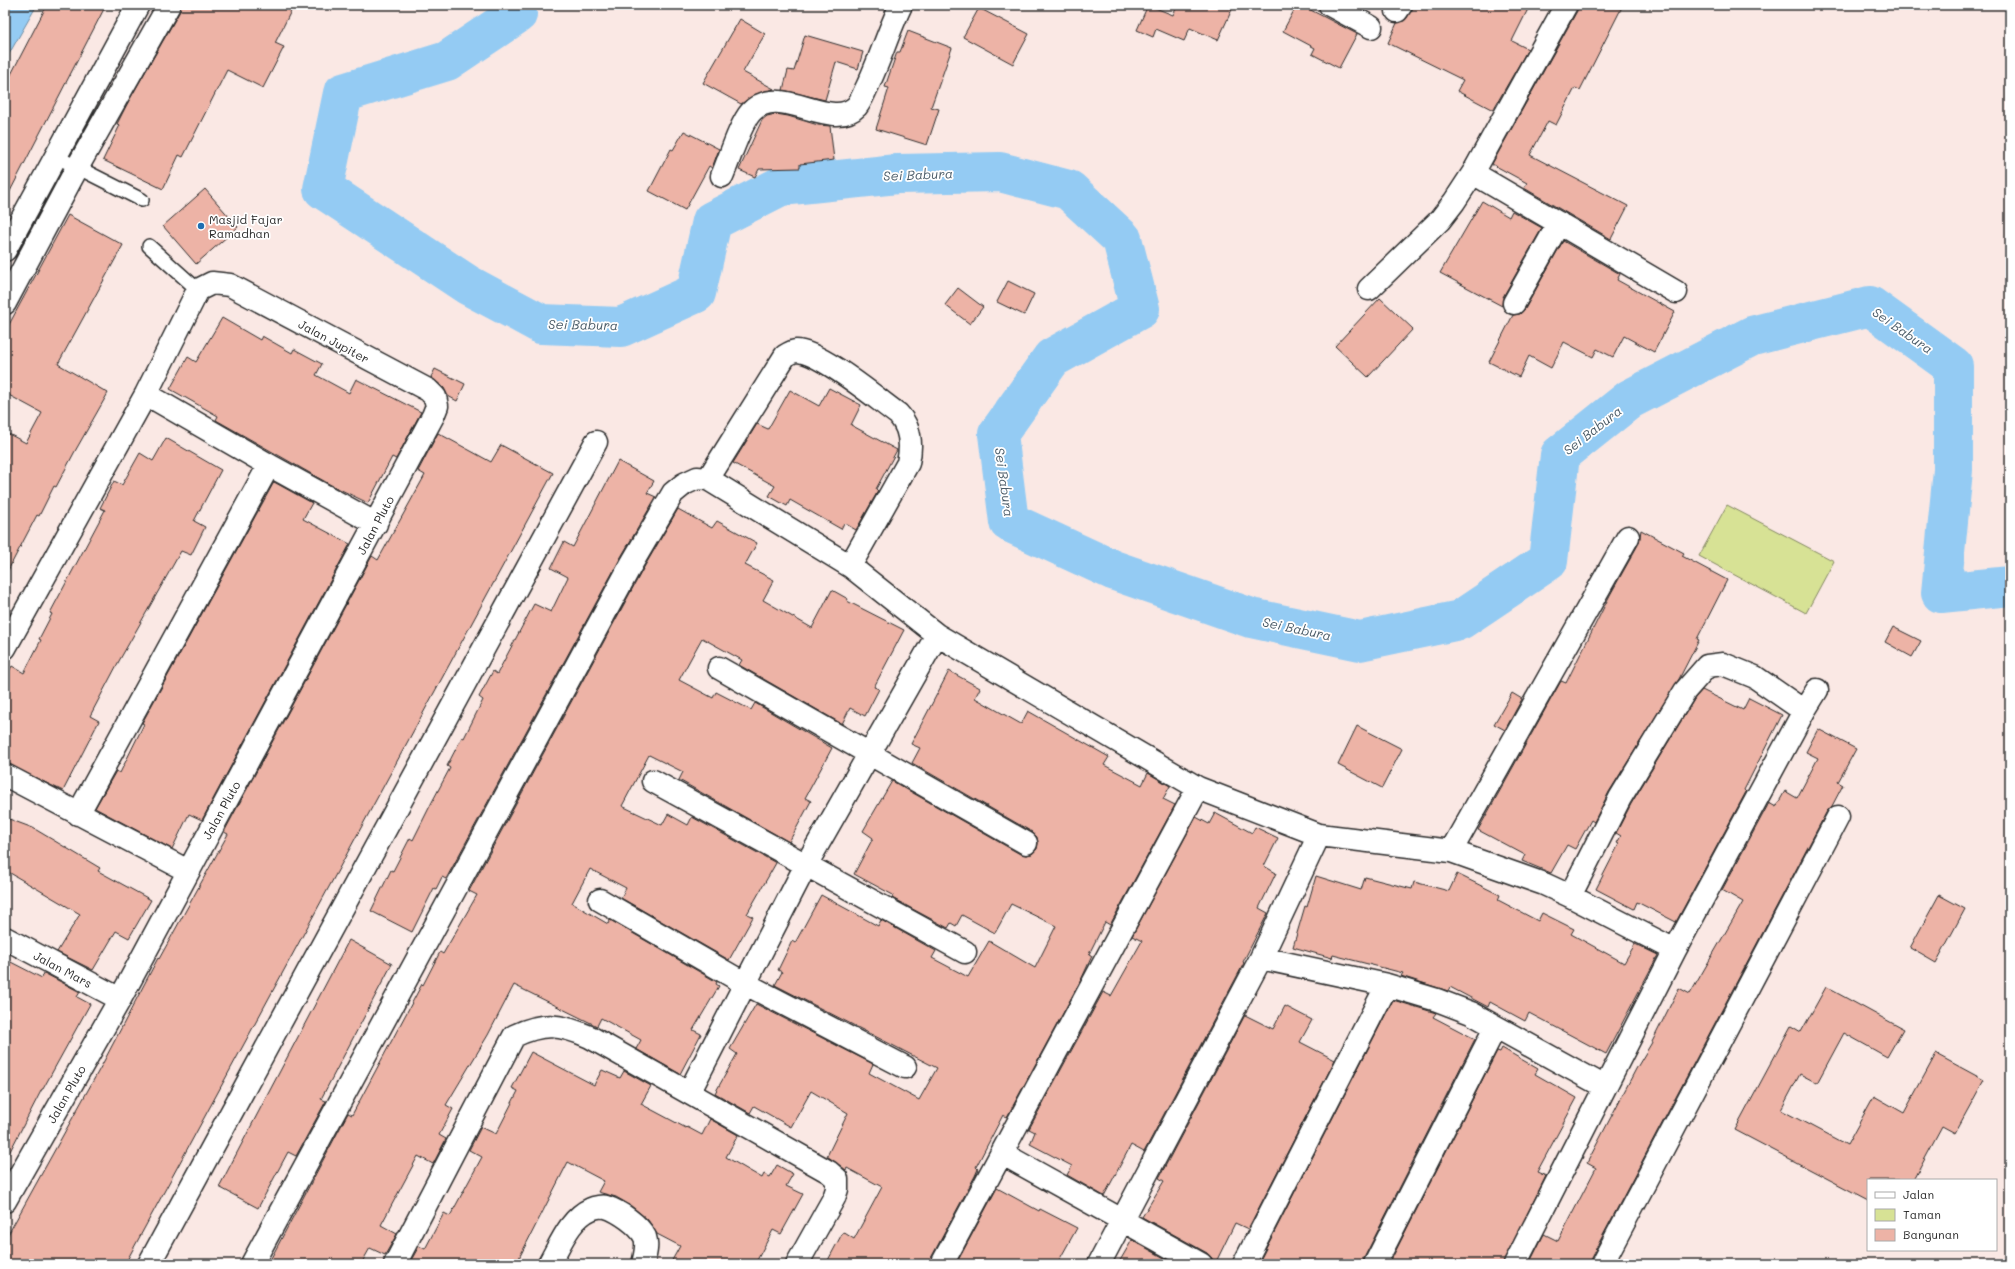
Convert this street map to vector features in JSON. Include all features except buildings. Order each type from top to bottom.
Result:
[{"type":"street","points":[[5,250],[138,5]]},
{"type":"street","points":[[5,303],[77,168],[169,5]]},
{"type":"street","points":[[722,176],[750,113],[759,105],[770,101],[841,114],[857,106],[874,73],[901,5]]},
{"type":"street","points":[[1330,5],[1371,28]]},
{"type":"street","points":[[1369,288],[1440,220],[1454,202],[1473,173],[1566,5]]},
{"type":"street","points":[[1473,173],[1676,292]]},
{"type":"street","points":[[1514,303],[1559,223]]},
{"type":"street","name":"Jalan Jupiter","points":[[205,286],[230,285],[428,390],[435,397],[437,406],[433,416]]},
{"type":"street","points":[[5,648],[205,286]]},
{"type":"street","points":[[708,480],[785,356],[795,351],[807,353],[826,364],[898,414],[904,421],[910,440],[911,450],[908,463],[850,566]]},
{"type":"street","points":[[146,394],[269,466],[376,524]]},
{"type":"street","name":"Jalan Pluto","points":[[5,1201],[120,999],[433,416]]},
{"type":"street","points":[[149,1264],[596,442]]},
{"type":"street","points":[[78,814],[269,466]]},
{"type":"street","points":[[252,1264],[632,563],[673,493],[684,484],[697,478],[708,480],[850,566],[937,634],[1198,788],[1319,835],[1451,851],[1516,874],[1570,896],[1675,950]]},
{"type":"street","points":[[1451,851],[1628,537]]},
{"type":"street","points":[[689,1093],[744,983],[806,865],[937,634]]},
{"type":"street","points":[[1570,896],[1620,798],[1685,691],[1707,666],[1723,664],[1755,677],[1804,711]]},
{"type":"street","points":[[719,668],[1026,843]]},
{"type":"street","points":[[1515,1264],[1675,950],[1804,711],[1817,690]]},
{"type":"street","points":[[5,775],[188,871]]},
{"type":"street","points":[[653,781],[965,952]]},
{"type":"street","points":[[942,1264],[1003,1154],[1198,788]]},
{"type":"street","points":[[1603,1264],[1838,818]]},
{"type":"street","points":[[1100,1264],[1124,1221],[1261,958],[1319,835]]},
{"type":"street","points":[[600,900],[744,983],[905,1067]]},
{"type":"street","name":"Jalan Mars","points":[[5,938],[120,999]]},
{"type":"street","points":[[1261,958],[1387,985],[1471,1013],[1495,1028],[1605,1087]]},
{"type":"street","points":[[1244,1264],[1387,985]]},
{"type":"street","points":[[395,1264],[514,1036],[530,1028],[552,1025],[572,1030],[590,1037],[830,1172],[837,1179],[837,1189],[834,1198],[797,1264]]},
{"type":"street","points":[[1375,1264],[1495,1028]]},
{"type":"street","points":[[1003,1154],[1201,1264]]},
{"type":"street","points":[[549,1264],[575,1220],[591,1209],[605,1206],[616,1211],[638,1228],[644,1237],[646,1248],[643,1264]]},
{"type":"lane","points":[[56,156],[142,200]]},
{"type":"lane","points":[[149,246],[205,286]]},
{"type":"green space","points":[[1727,505],[1834,561],[1806,613],[1699,556]]},
{"type":"water","points":[[5,5],[37,5],[5,61]]},
{"type":"waterway","name":"Sei Babura","points":[[516,5],[517,14],[447,61],[343,93],[323,189],[468,285],[541,324],[621,327],[696,293],[712,221],[781,186],[897,174],[1000,172],[1069,190],[1122,239],[1140,309],[1052,358],[998,434],[1009,522],[1113,570],[1251,618],[1360,641],[1460,620],[1548,561],[1560,455],[1630,399],[1752,336],[1870,306],[1953,366],[1953,470],[1941,593],[2010,586]]},
{"type":"place","name":"Masjid Fajar Ramadhan","points":[[201,226]]}]
